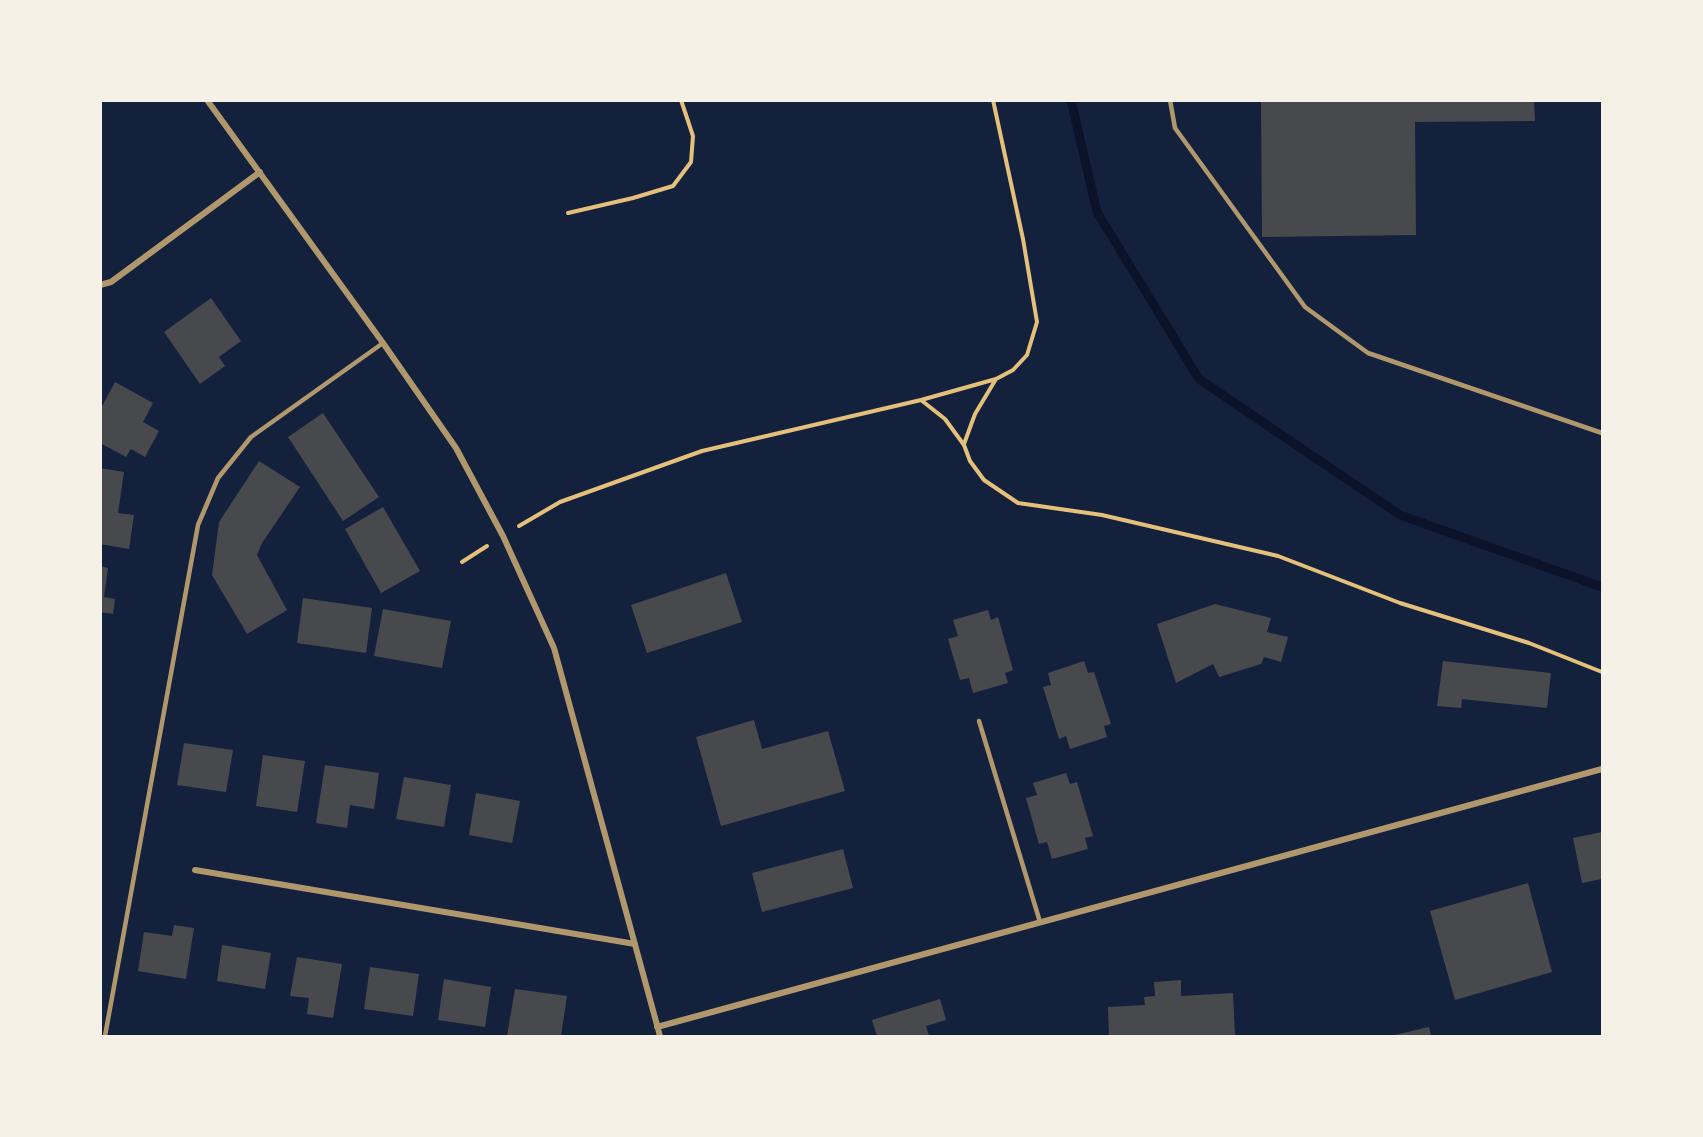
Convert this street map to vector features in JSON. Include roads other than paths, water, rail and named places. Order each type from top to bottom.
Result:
[{"type":"street","points":[[207,100],[456,448],[503,536],[554,648],[660,1036]]},
{"type":"street","points":[[100,285],[111,282],[260,172]]},
{"type":"street","points":[[657,1026],[1602,769]]},
{"type":"street","points":[[195,870],[635,944]]},
{"type":"lane","points":[[1170,100],[1175,128],[1305,307],[1368,353],[1602,433]]},
{"type":"lane","points":[[105,1036],[198,525],[218,478],[250,437],[382,343]]},
{"type":"lane","points":[[979,721],[1040,922]]},
{"type":"waterway","points":[[1071,100],[1097,212],[1199,379],[1400,515],[1602,587]]}]
